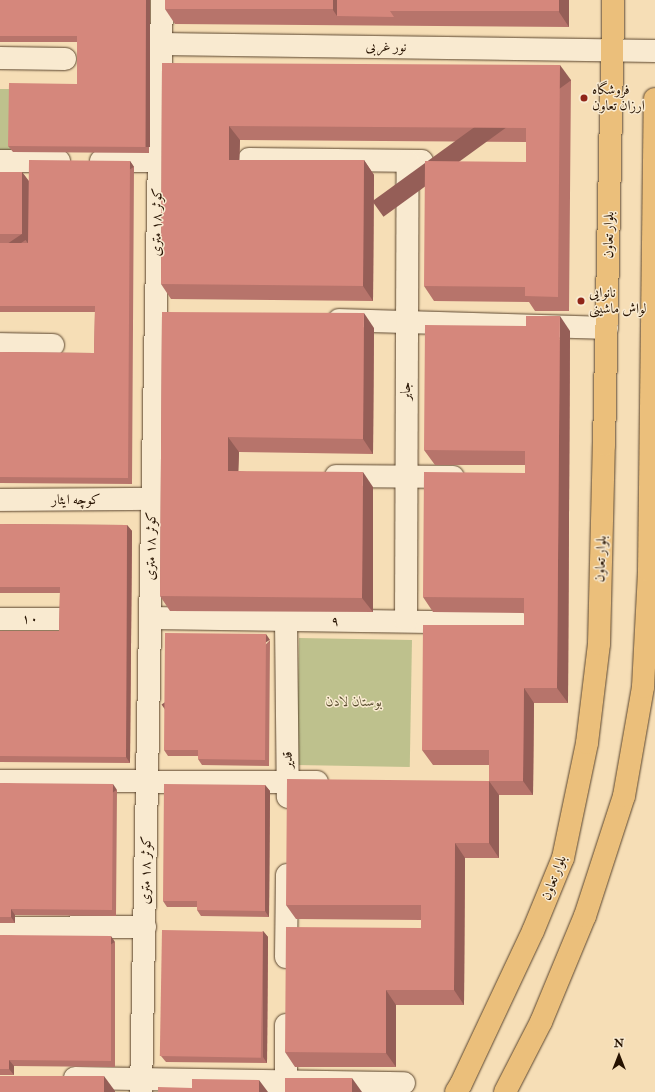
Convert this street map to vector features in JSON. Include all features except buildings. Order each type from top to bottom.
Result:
[{"type":"main road","name":"بلوار تعاون","points":[[456,1092],[462,1084],[533,931],[563,858],[588,743],[599,644],[613,0]]},
{"type":"main road","points":[[505,1092],[541,1022],[585,916],[624,796],[649,687],[655,99]]},
{"type":"street","name":"کوثر ۱۸ متری","points":[[142,1085],[162,0]]},
{"type":"street","name":"نور غربی","points":[[161,44],[655,50]]},
{"type":"street","points":[[0,58],[65,59]]},
{"type":"street","points":[[249,159],[440,162]]},
{"type":"street","points":[[0,161],[158,161]]},
{"type":"street","name":"جابر","points":[[406,621],[406,321],[408,161]]},
{"type":"street","points":[[156,316],[179,316]]},
{"type":"street","points":[[320,319],[607,328]]},
{"type":"street","points":[[0,344],[53,345]]},
{"type":"street","points":[[313,476],[475,478]]},
{"type":"street","name":"کوچه ایثار","points":[[0,500],[152,499]]},
{"type":"street","name":"۹","points":[[150,618],[519,623]]},
{"type":"street","name":"۱۰","points":[[0,619],[60,619]]},
{"type":"street","name":"قدیر","points":[[286,620],[289,781],[288,821]]},
{"type":"street","points":[[0,781],[337,782]]},
{"type":"street","points":[[286,978],[288,852]]},
{"type":"street","points":[[0,928],[145,927]]},
{"type":"street","points":[[286,931],[309,931]]},
{"type":"street","points":[[286,1002],[286,1086]]},
{"type":"street","points":[[55,1078],[142,1085],[286,1086],[404,1083]]},
{"type":"green space","points":[[0,89],[14,89],[14,152],[0,152]]},
{"type":"green space","name":"بوستان لادن","points":[[299,638],[412,640],[410,767],[297,765]]},
{"type":"place","name":"فروشگاه ارزان تعاون","points":[[584,98]]},
{"type":"place","name":"نانوایی لواش ماشینی","points":[[581,301]]}]
